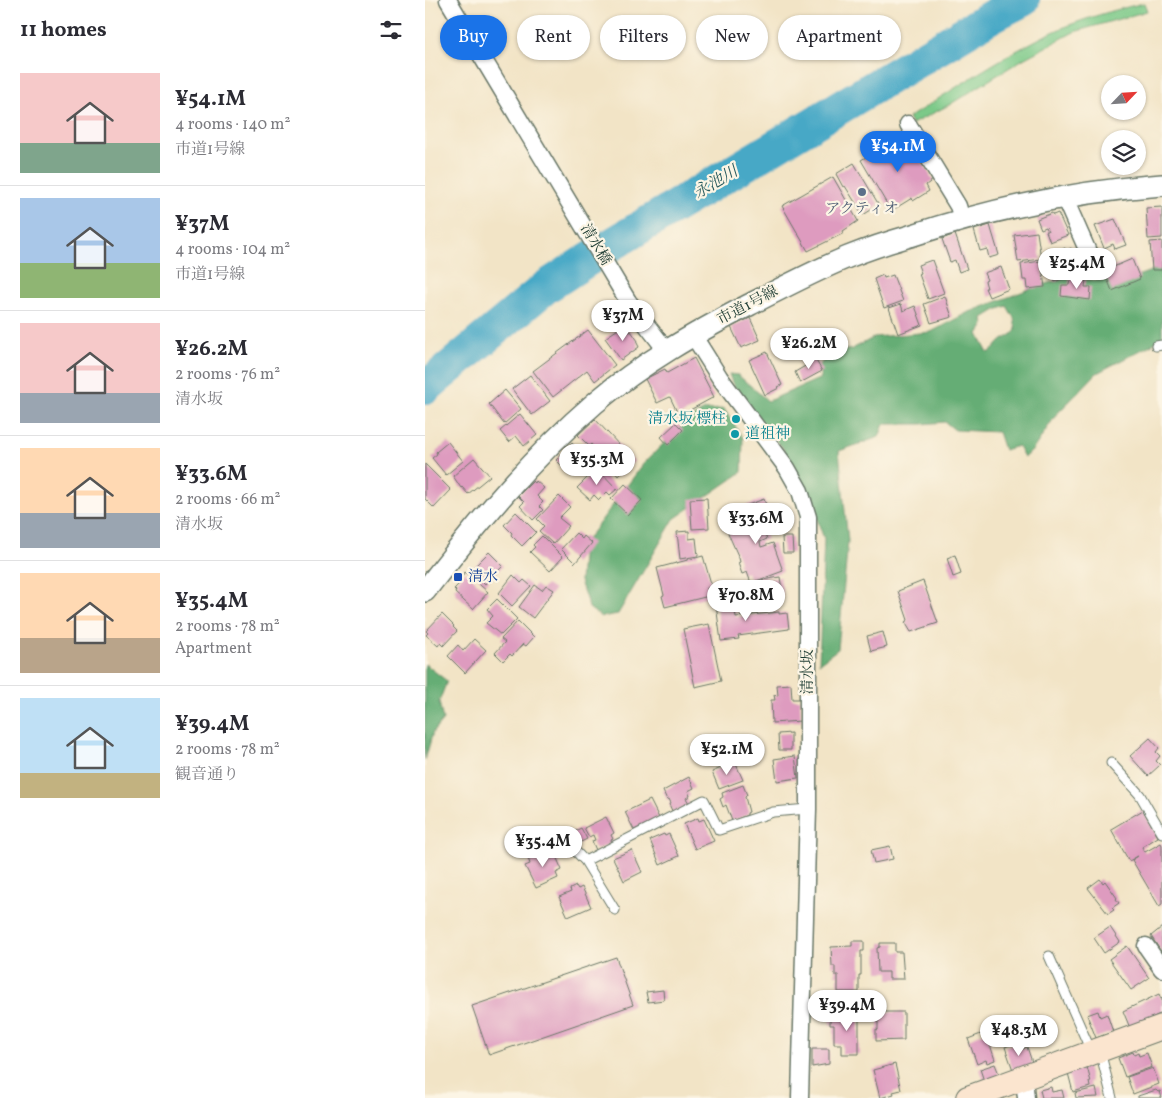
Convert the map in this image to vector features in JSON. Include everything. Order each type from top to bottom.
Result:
[{"type":"main road","points":[[968,1098],[1025,1088],[1096,1052],[1162,1027]]},
{"type":"street","name":"清水橋","points":[[448,0],[614,277],[629,301],[666,350]]},
{"type":"street","points":[[908,124],[958,206],[962,219]]},
{"type":"street","name":"市道1号線","points":[[425,591],[516,479],[557,437],[596,402],[666,350],[693,335],[801,278],[848,257],[962,219],[1017,205],[1064,197],[1162,185]]},
{"type":"street","points":[[1064,197],[1093,263]]},
{"type":"street","name":"清水坂","points":[[693,335],[720,378],[787,468],[800,491],[808,517],[808,809],[800,1098]]},
{"type":"street","points":[[1146,946],[1162,969]]},
{"type":"lane","points":[[1111,763],[1140,795],[1162,833]]},
{"type":"lane","points":[[585,861],[704,800],[719,830],[773,812],[808,809]]},
{"type":"lane","points":[[559,834],[585,861],[615,910]]},
{"type":"lane","points":[[1049,956],[1096,1052],[1112,1098]]},
{"type":"lane","points":[[803,1005],[865,1002]]},
{"type":"green space","points":[[1144,3],[1147,11],[1074,32],[1025,58],[949,105],[912,124],[908,118],[1013,52],[1056,30],[1085,19]]},
{"type":"green space","points":[[1162,267],[1162,339],[1097,373],[1056,415],[1032,451],[1024,457],[1018,446],[1004,450],[998,432],[955,430],[945,422],[884,424],[879,437],[839,451],[848,541],[838,649],[819,663],[824,539],[807,490],[782,447],[756,418],[733,385],[729,374],[738,375],[768,401],[821,378],[818,366],[832,353],[852,349],[875,337],[931,332],[967,313],[1032,288],[1065,278],[1106,281],[1140,275]],"holes":[[[1007,306],[1014,318],[1016,330],[988,353],[978,334],[984,325],[983,318]]]},
{"type":"green space","points":[[724,409],[743,438],[742,472],[674,519],[618,614],[601,617],[589,608],[580,581],[583,545],[644,463],[684,423],[704,410]]},
{"type":"green space","points":[[425,664],[447,681],[439,702],[443,720],[433,732],[425,760]]},
{"type":"building","points":[[906,134],[933,180],[926,185],[929,191],[913,201],[912,198],[891,211],[861,160]]},
{"type":"building","points":[[854,163],[879,205],[863,215],[836,174]]},
{"type":"building","points":[[833,177],[858,221],[843,231],[844,233],[808,251],[782,206]]},
{"type":"building","points":[[1162,207],[1162,238],[1148,239],[1146,208]]},
{"type":"building","points":[[1052,213],[1053,215],[1058,213],[1068,235],[1050,242],[1046,227],[1041,229],[1037,219]]},
{"type":"building","points":[[1115,219],[1126,245],[1115,249],[1113,244],[1104,248],[1095,226]]},
{"type":"building","points":[[990,225],[999,255],[989,258],[987,249],[980,251],[974,230]]},
{"type":"building","points":[[1037,232],[1041,259],[1018,262],[1014,235]]},
{"type":"building","points":[[955,234],[967,269],[959,272],[955,260],[950,262],[942,239]]},
{"type":"building","points":[[1162,241],[1162,270],[1152,270],[1150,242]]},
{"type":"building","points":[[1065,248],[1066,251],[1071,248],[1081,270],[1055,282],[1044,258]]},
{"type":"building","points":[[1132,259],[1140,279],[1112,291],[1104,271]]},
{"type":"building","points":[[932,260],[944,293],[928,299],[919,274],[921,273],[918,265]]},
{"type":"building","points":[[1041,261],[1045,287],[1027,289],[1026,280],[1023,280],[1021,264]]},
{"type":"building","points":[[1001,267],[1009,289],[989,297],[985,288],[987,288],[985,281],[987,280],[984,273]]},
{"type":"building","points":[[883,275],[884,278],[893,275],[903,301],[884,308],[874,279]]},
{"type":"building","points":[[1070,278],[1086,280],[1085,287],[1091,287],[1090,300],[1061,296],[1062,285],[1069,285]]},
{"type":"building","points":[[945,296],[952,317],[931,323],[924,304]]},
{"type":"building","points":[[901,304],[903,311],[915,306],[922,325],[898,334],[889,308]]},
{"type":"building","points":[[750,318],[760,340],[741,348],[731,327]]},
{"type":"building","points":[[624,325],[638,341],[639,347],[621,360],[605,338]]},
{"type":"building","points":[[588,330],[615,365],[595,381],[587,370],[553,397],[533,371]]},
{"type":"building","points":[[767,352],[782,385],[765,395],[749,360]]},
{"type":"building","points":[[814,357],[822,371],[800,383],[795,372],[807,365],[805,362]]},
{"type":"building","points":[[694,358],[714,397],[679,416],[670,397],[657,403],[645,379],[665,369],[667,373]]},
{"type":"building","points":[[530,375],[550,401],[532,415],[512,389]]},
{"type":"building","points":[[505,390],[521,409],[504,424],[489,404]]},
{"type":"building","points":[[520,414],[537,435],[524,446],[516,436],[509,442],[500,431]]},
{"type":"building","points":[[595,419],[634,461],[618,476],[591,444],[589,446],[578,435]]},
{"type":"building","points":[[676,423],[683,430],[668,445],[661,437]]},
{"type":"building","points":[[448,442],[463,461],[446,475],[432,458]]},
{"type":"building","points":[[572,443],[593,464],[581,476],[569,464],[565,469],[556,460]]},
{"type":"building","points":[[474,458],[490,476],[468,494],[461,488],[453,476]]},
{"type":"building","points":[[425,464],[451,490],[434,508],[425,499]]},
{"type":"building","points":[[597,468],[617,489],[610,495],[607,492],[599,500],[594,495],[590,500],[577,488]]},
{"type":"building","points":[[533,481],[535,483],[536,481],[544,488],[537,496],[543,502],[539,506],[543,510],[533,520],[520,506],[524,502],[518,496]]},
{"type":"building","points":[[625,484],[642,500],[628,515],[611,499]]},
{"type":"building","points":[[559,496],[570,507],[559,518],[569,526],[553,544],[539,531],[544,526],[537,519]]},
{"type":"building","points":[[707,498],[709,528],[692,529],[690,499]]},
{"type":"building","points":[[764,499],[773,526],[763,529],[767,539],[760,542],[761,547],[773,543],[783,571],[751,583],[747,572],[742,574],[738,563],[740,562],[739,558],[728,533],[751,525],[745,506]]},
{"type":"building","points":[[516,512],[536,532],[522,546],[504,525]]},
{"type":"building","points":[[689,531],[689,539],[696,538],[698,556],[680,559],[677,532]]},
{"type":"building","points":[[576,533],[582,539],[584,536],[592,543],[575,563],[561,549]]},
{"type":"building","points":[[542,536],[563,557],[550,571],[530,552],[535,547],[533,545]]},
{"type":"building","points":[[782,537],[792,537],[793,553],[783,553]]},
{"type":"building","points":[[489,552],[503,566],[485,584],[471,570]]},
{"type":"building","points":[[955,555],[961,574],[953,577],[947,558]]},
{"type":"building","points":[[703,556],[712,587],[707,588],[709,596],[665,607],[657,568]]},
{"type":"building","points":[[465,572],[488,592],[473,609],[455,593],[454,589]]},
{"type":"building","points":[[513,575],[521,583],[524,580],[531,586],[512,606],[499,593]]},
{"type":"building","points":[[780,577],[783,596],[765,599],[762,580]]},
{"type":"building","points":[[923,581],[938,623],[911,632],[905,622],[908,620],[898,591]]},
{"type":"building","points":[[535,585],[542,590],[546,585],[554,590],[533,618],[519,607]]},
{"type":"building","points":[[723,597],[723,600],[733,598],[736,617],[779,612],[779,614],[787,613],[789,629],[738,636],[739,639],[721,641],[715,598]]},
{"type":"building","points":[[497,599],[517,619],[501,635],[486,623],[493,616],[487,609]]},
{"type":"building","points":[[442,614],[457,631],[443,646],[440,643],[438,646],[426,635],[428,633],[426,631]]},
{"type":"building","points":[[518,621],[534,637],[526,646],[523,644],[512,656],[510,654],[503,661],[495,653],[505,642],[501,639]]},
{"type":"building","points":[[709,624],[721,681],[695,687],[683,629]]},
{"type":"building","points":[[883,632],[887,647],[871,651],[867,636]]},
{"type":"building","points":[[474,639],[486,650],[465,673],[448,656],[458,645],[463,651]]},
{"type":"building","points":[[791,684],[792,699],[800,699],[801,721],[772,723],[771,700],[775,700],[774,695],[778,696],[777,685]]},
{"type":"building","points":[[791,733],[791,750],[779,750],[778,734]]},
{"type":"building","points":[[1150,738],[1159,748],[1156,752],[1160,756],[1156,761],[1160,765],[1148,776],[1130,756]]},
{"type":"building","points":[[795,756],[798,778],[777,781],[774,759]]},
{"type":"building","points":[[735,762],[743,780],[719,789],[712,772]]},
{"type":"building","points":[[689,777],[694,788],[688,791],[690,796],[686,798],[690,805],[673,813],[669,804],[671,803],[669,799],[667,800],[663,791]]},
{"type":"building","points":[[743,785],[747,795],[745,797],[749,812],[747,815],[732,821],[726,805],[723,807],[720,799],[723,797],[722,793]]},
{"type":"building","points":[[650,800],[659,818],[634,830],[625,812]]},
{"type":"building","points":[[1143,810],[1158,837],[1142,847],[1145,852],[1161,843],[1162,845],[1162,904],[1159,906],[1132,860],[1138,856],[1129,861],[1111,829]]},
{"type":"building","points":[[606,817],[614,833],[611,835],[612,843],[596,850],[592,841],[595,840],[593,835],[589,837],[584,828]]},
{"type":"building","points":[[698,818],[699,821],[704,819],[714,841],[695,849],[684,824]]},
{"type":"building","points":[[581,828],[587,839],[577,844],[571,833]]},
{"type":"building","points":[[664,834],[665,836],[669,834],[679,856],[660,865],[650,840]]},
{"type":"building","points":[[558,845],[564,852],[559,856],[553,849]]},
{"type":"building","points":[[890,846],[893,859],[874,863],[871,850]]},
{"type":"building","points":[[550,848],[553,855],[555,854],[562,870],[556,873],[558,878],[536,888],[525,866],[530,864],[528,858]]},
{"type":"building","points":[[632,850],[642,872],[624,881],[613,858]]},
{"type":"building","points":[[1100,879],[1103,883],[1105,881],[1119,903],[1108,914],[1088,888]]},
{"type":"building","points":[[576,886],[578,889],[582,887],[591,907],[568,917],[559,897],[571,892],[570,889]]},
{"type":"building","points":[[1110,927],[1120,942],[1104,953],[1094,938]]},
{"type":"building","points":[[1162,927],[1162,953],[1151,936]]},
{"type":"building","points":[[852,941],[864,941],[864,951],[861,951],[859,992],[838,992],[838,975],[835,975],[835,966],[832,966],[831,947],[852,946]]},
{"type":"building","points":[[880,943],[895,943],[895,952],[902,952],[904,979],[889,979],[889,972],[878,972],[877,948],[880,947]]},
{"type":"building","points":[[1127,946],[1149,978],[1131,990],[1109,959]]},
{"type":"building","points":[[616,957],[633,1005],[489,1055],[472,1006]]},
{"type":"building","points":[[663,990],[664,1000],[648,1002],[646,992]]},
{"type":"building","points":[[1159,994],[1162,998],[1162,1013],[1130,1028],[1123,1011]]},
{"type":"building","points":[[1098,1011],[1100,1017],[1107,1014],[1113,1032],[1096,1038],[1087,1015]]},
{"type":"building","points":[[878,1012],[904,1012],[904,1040],[876,1041]]},
{"type":"building","points":[[830,1014],[859,1014],[859,1054],[842,1054],[842,1044],[834,1044],[834,1025],[830,1025]]},
{"type":"building","points":[[986,1032],[995,1060],[987,1063],[986,1060],[977,1064],[968,1039]]},
{"type":"building","points":[[1017,1042],[1018,1046],[1022,1045],[1023,1049],[1027,1047],[1033,1065],[1014,1073],[1005,1047]]},
{"type":"building","points":[[812,1049],[829,1049],[829,1064],[812,1067]]},
{"type":"building","points":[[1133,1052],[1134,1055],[1138,1053],[1139,1056],[1147,1053],[1152,1067],[1125,1077],[1118,1058]]},
{"type":"building","points":[[895,1064],[901,1090],[880,1098],[873,1070]]},
{"type":"building","points":[[995,1064],[1001,1079],[985,1084],[980,1069]]},
{"type":"building","points":[[1087,1067],[1091,1082],[1089,1082],[1090,1087],[1073,1092],[1068,1073]]},
{"type":"building","points":[[1153,1068],[1159,1084],[1133,1094],[1127,1077]]},
{"type":"building","points":[[1051,1087],[1052,1092],[1062,1090],[1064,1098],[1042,1098],[1040,1090]]},
{"type":"building","points":[[1096,1088],[1098,1097],[1076,1098],[1075,1093]]},
{"type":"building","points":[[1156,1090],[1160,1091],[1162,1098],[1138,1098],[1138,1096]]},
{"type":"waterway","name":"永池川","points":[[425,388],[546,287],[601,251],[992,16],[1023,0]]},
{"type":"place","name":"アクティオ","points":[[862,192]]},
{"type":"place","name":"清水坂 標柱","points":[[736,419]]},
{"type":"place","name":"道祖神","points":[[735,434]]},
{"type":"place","name":"清水","points":[[458,577]]}]
